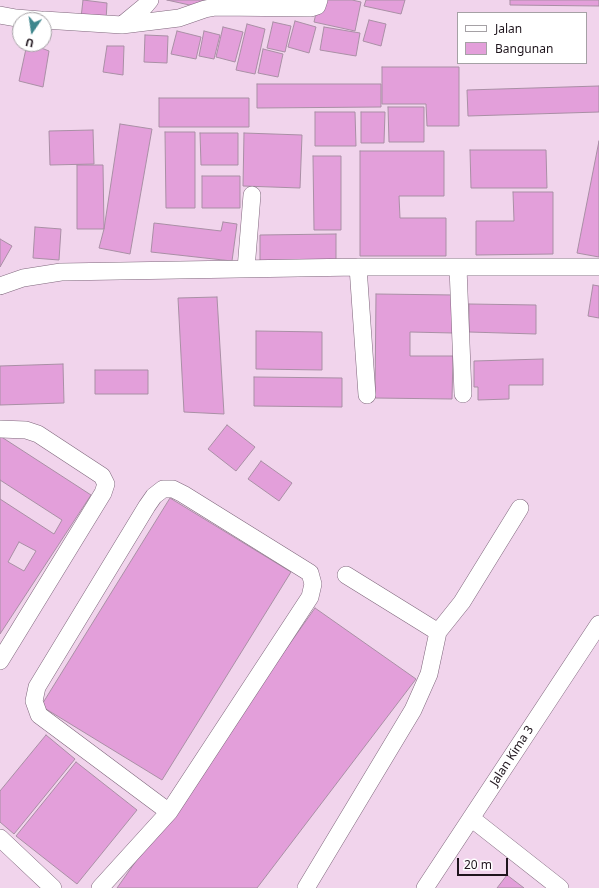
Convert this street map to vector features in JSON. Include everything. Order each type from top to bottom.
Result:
[{"type":"street","points":[[122,25],[150,0]]},
{"type":"street","points":[[52,21],[122,25],[179,18],[204,9],[216,7],[311,8],[317,6],[319,0]]},
{"type":"street","points":[[0,15],[12,17]]},
{"type":"street","points":[[246,269],[252,195]]},
{"type":"street","points":[[0,286],[23,278],[61,272],[458,267],[599,267]]},
{"type":"street","points":[[458,267],[463,394]]},
{"type":"street","points":[[358,268],[367,395]]},
{"type":"street","points":[[0,429],[26,430],[38,434],[102,476],[106,484],[103,493],[0,662]]},
{"type":"street","points":[[100,888],[169,812],[310,597],[313,584],[310,573],[183,494],[173,489],[163,489],[154,496],[147,506],[37,687],[34,701],[39,715],[169,812]]},
{"type":"street","points":[[306,888],[413,710],[429,674],[438,632],[462,602],[520,508]]},
{"type":"street","points":[[346,575],[438,632]]},
{"type":"street","name":"Jalan Kima 3","points":[[425,888],[599,624]]},
{"type":"street","points":[[472,818],[560,888]]},
{"type":"street","points":[[0,838],[53,888]]},
{"type":"building","points":[[83,0],[107,3],[106,21],[81,18]]},
{"type":"building","points":[[167,0],[205,0],[203,8]]},
{"type":"building","points":[[319,0],[352,0],[361,2],[355,31],[314,22]]},
{"type":"building","points":[[366,0],[405,0],[401,14],[364,6]]},
{"type":"building","points":[[510,0],[599,0],[599,6],[510,5]]},
{"type":"building","points":[[369,20],[386,24],[381,46],[363,41]]},
{"type":"building","points":[[295,21],[316,27],[309,53],[288,47]]},
{"type":"building","points":[[273,22],[291,26],[285,52],[267,48]]},
{"type":"building","points":[[247,24],[265,29],[255,74],[236,70]]},
{"type":"building","points":[[223,27],[243,32],[235,62],[216,57]]},
{"type":"building","points":[[324,27],[360,33],[356,56],[320,50]]},
{"type":"building","points":[[177,31],[201,37],[196,59],[171,54]]},
{"type":"building","points":[[204,31],[220,35],[214,59],[199,56]]},
{"type":"building","points":[[145,35],[168,36],[167,63],[144,62]]},
{"type":"building","points":[[107,46],[124,46],[123,75],[103,72]]},
{"type":"building","points":[[263,49],[283,54],[278,77],[258,73]]},
{"type":"building","points":[[25,52],[49,52],[43,87],[19,81]]},
{"type":"building","points":[[382,67],[459,67],[459,126],[427,126],[426,104],[382,104]]},
{"type":"building","points":[[257,84],[381,84],[381,107],[257,108]]},
{"type":"building","points":[[599,86],[599,112],[468,116],[467,90]]},
{"type":"building","points":[[159,98],[249,98],[249,127],[159,127]]},
{"type":"building","points":[[388,107],[424,107],[424,142],[389,142]]},
{"type":"building","points":[[315,112],[355,112],[356,146],[315,146]]},
{"type":"building","points":[[361,112],[385,112],[384,143],[361,143]]},
{"type":"building","points":[[120,124],[152,129],[130,254],[99,248],[104,229]]},
{"type":"building","points":[[93,130],[94,164],[50,165],[49,131]]},
{"type":"building","points":[[165,132],[195,132],[195,208],[166,208]]},
{"type":"building","points":[[200,133],[238,133],[238,165],[201,165]]},
{"type":"building","points":[[244,133],[302,135],[300,188],[243,186]]},
{"type":"building","points":[[599,141],[599,257],[577,253]]},
{"type":"building","points":[[470,150],[546,150],[547,188],[471,188]]},
{"type":"building","points":[[360,151],[444,151],[444,196],[399,196],[400,218],[446,218],[446,256],[360,256]]},
{"type":"building","points":[[313,156],[341,156],[341,230],[314,230]]},
{"type":"building","points":[[77,165],[103,165],[104,229],[77,229]]},
{"type":"building","points":[[202,176],[240,176],[240,208],[202,208]]},
{"type":"building","points":[[513,192],[553,192],[553,254],[476,255],[476,221],[514,221]]},
{"type":"building","points":[[223,222],[237,224],[232,261],[151,252],[154,223],[221,231]]},
{"type":"building","points":[[35,227],[61,229],[59,260],[33,258]]},
{"type":"building","points":[[336,234],[336,262],[260,262],[260,235]]},
{"type":"building","points":[[0,239],[12,246],[0,267]]},
{"type":"building","points":[[593,285],[599,286],[599,318],[588,316]]},
{"type":"building","points":[[376,294],[454,295],[453,333],[410,332],[410,356],[453,356],[452,399],[375,398]]},
{"type":"building","points":[[217,297],[224,414],[184,412],[178,298]]},
{"type":"building","points":[[469,304],[536,305],[536,334],[469,332]]},
{"type":"building","points":[[256,331],[322,332],[322,370],[256,369]]},
{"type":"building","points":[[543,359],[543,385],[509,385],[509,399],[478,400],[478,387],[474,387],[474,361]]},
{"type":"building","points":[[63,364],[64,403],[0,405],[0,366]]},
{"type":"building","points":[[95,370],[148,370],[148,394],[95,394]]},
{"type":"building","points":[[254,377],[342,378],[342,407],[254,406]]},
{"type":"building","points":[[227,425],[255,447],[236,471],[208,449]]},
{"type":"building","points":[[0,436],[91,495],[0,634]]},
{"type":"building","points":[[261,461],[292,483],[279,501],[248,479]]},
{"type":"building","points":[[0,480],[62,520],[54,534],[0,499]]},
{"type":"building","points":[[170,498],[291,572],[162,780],[41,706]]},
{"type":"building","points":[[19,542],[36,551],[24,571],[8,562]]},
{"type":"building","points":[[315,608],[416,679],[257,888],[117,888]]},
{"type":"building","points":[[46,735],[75,759],[14,834],[0,822],[0,791]]},
{"type":"building","points":[[76,762],[137,810],[77,884],[16,836]]},
{"type":"building","points":[[507,875],[524,888],[497,888]]}]
